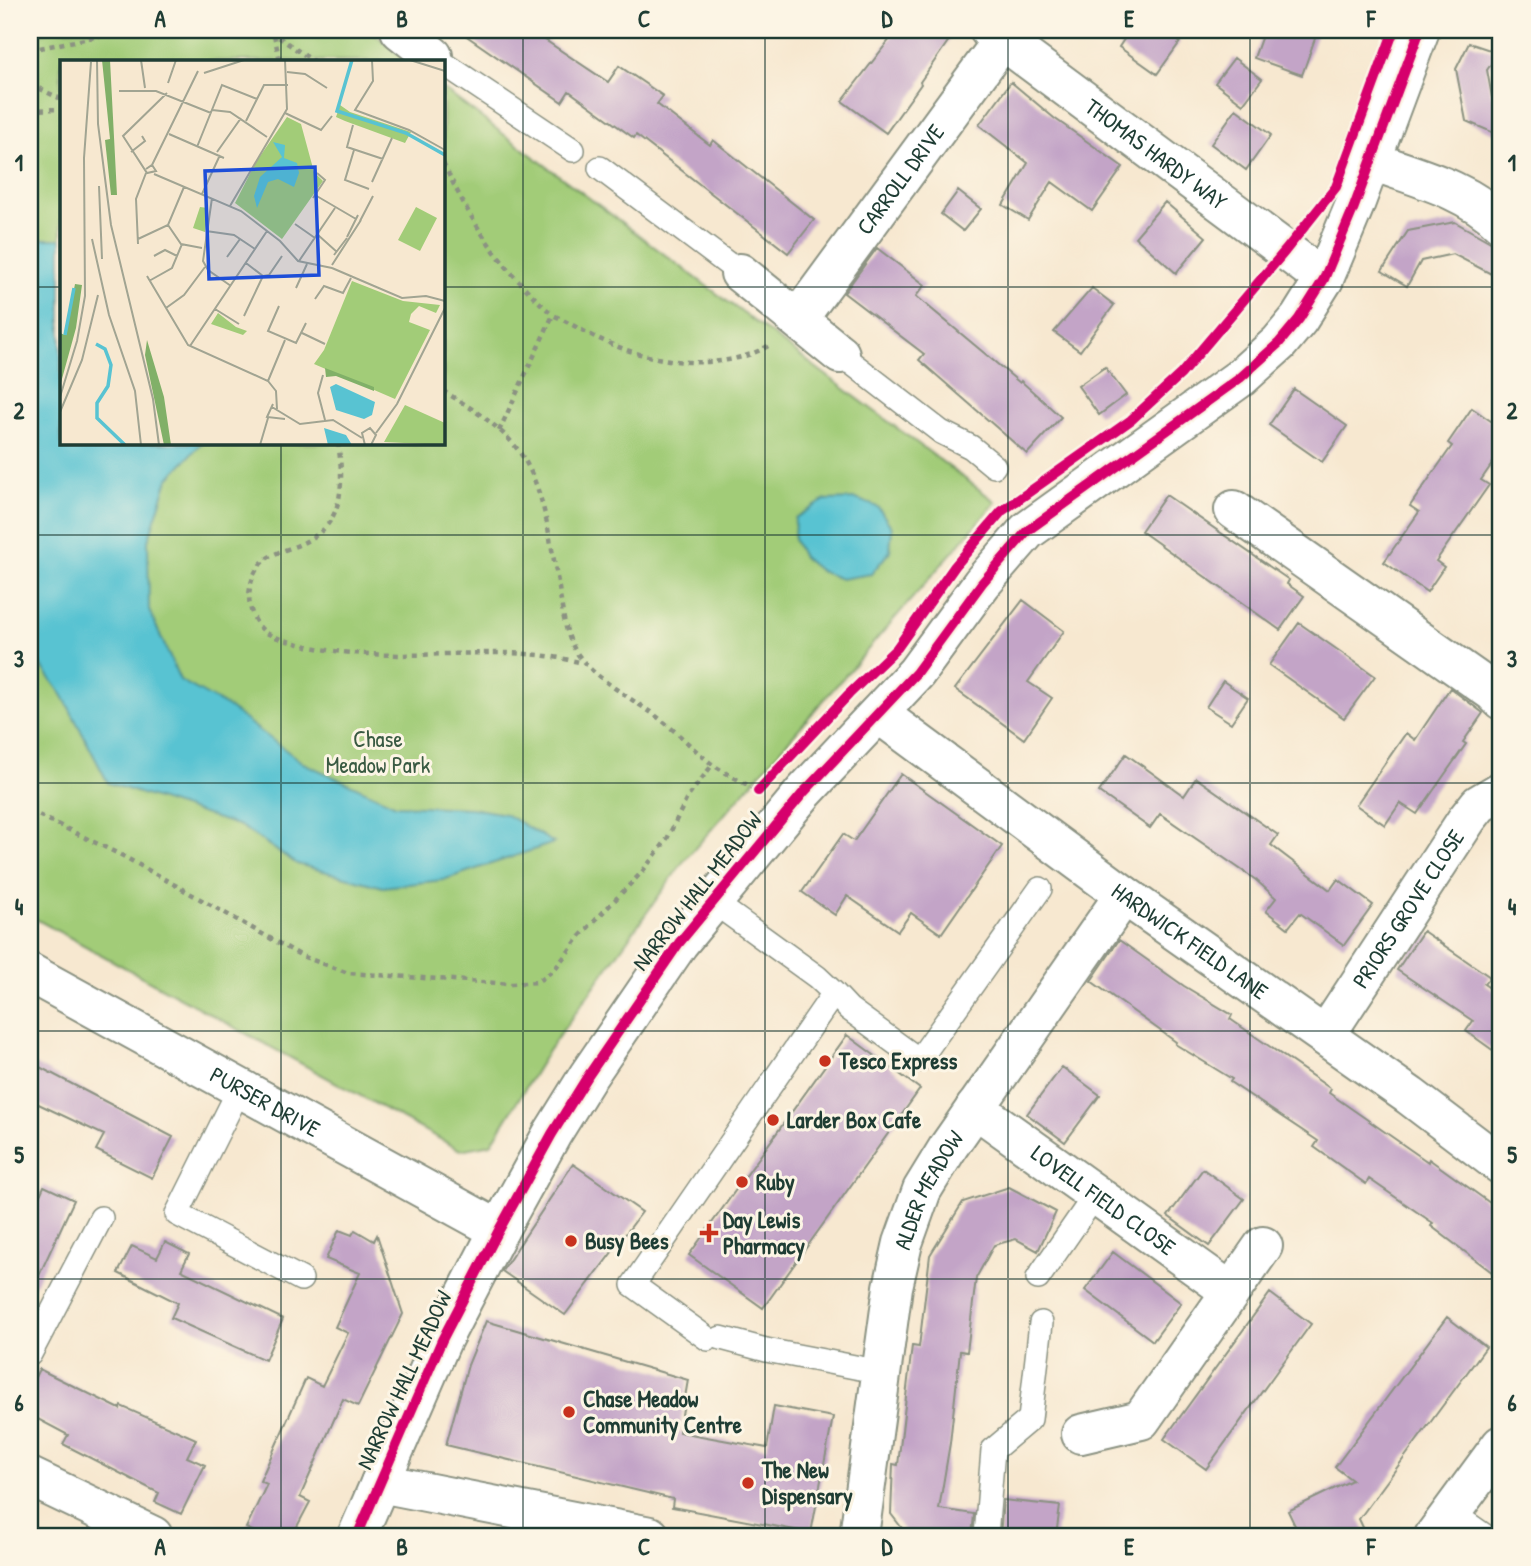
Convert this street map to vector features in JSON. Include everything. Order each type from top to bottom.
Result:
[{"type":"street","points":[[400,30],[439,60]]},
{"type":"street","name":"NARROW HALL MEADOW","points":[[356,1536],[442,1340],[499,1230],[552,1134],[588,1076],[671,954],[804,792],[916,673],[982,583],[1027,531],[1240,378],[1279,343],[1324,279],[1372,161],[1420,30]]},
{"type":"street","name":"THOMAS HARDY WAY","points":[[996,35],[1324,279]]},
{"type":"street","name":"CARROLL DRIVE","points":[[798,318],[996,35]]},
{"type":"street","points":[[1372,161],[1460,194],[1487,209],[1501,223]]},
{"type":"street","points":[[740,273],[840,354]]},
{"type":"street","points":[[1234,510],[1501,700]]},
{"type":"street","name":"HARDWICK FIELD LANE","points":[[879,714],[1124,895],[1501,1166]]},
{"type":"street","name":"PRIORS GROVE CLOSE","points":[[1325,1037],[1466,819],[1479,804],[1501,791]]},
{"type":"street","name":"ALDER MEADOW","points":[[859,1536],[893,1287],[911,1217],[928,1180],[975,1108],[1124,895]]},
{"type":"street","name":"PURSER DRIVE","points":[[30,973],[499,1230]]},
{"type":"street","name":"LOVELL FIELD CLOSE","points":[[975,1108],[1230,1291]]},
{"type":"street","points":[[1081,1434],[1141,1420],[1263,1246]]},
{"type":"street","points":[[1443,1525],[1501,1445]]},
{"type":"street","points":[[30,1476],[153,1536]]},
{"type":"street","points":[[380,1483],[650,1536]]},
{"type":"lane","points":[[444,63],[573,150]]},
{"type":"lane","points":[[600,169],[740,273]]},
{"type":"lane","points":[[840,354],[941,432],[971,447],[994,466]]},
{"type":"lane","points":[[712,901],[817,977],[849,1009],[919,1060],[1040,889]]},
{"type":"lane","points":[[834,993],[633,1285],[715,1339],[881,1372]]},
{"type":"lane","points":[[240,1088],[177,1214],[301,1279]]},
{"type":"lane","points":[[1038,1278],[1096,1194]]},
{"type":"lane","points":[[30,1354],[101,1218]]},
{"type":"lane","points":[[986,1536],[993,1450],[1030,1419],[1041,1323]]},
{"type":"lane","points":[[1443,1525],[1485,1536]]},
{"type":"path","points":[[30,50],[129,30]]},
{"type":"path","points":[[273,32],[280,60]]},
{"type":"path","points":[[273,32],[312,60]]},
{"type":"path","points":[[30,84],[60,99]]},
{"type":"path","points":[[30,110],[60,109]]},
{"type":"path","points":[[444,165],[456,192],[488,246],[531,295],[553,315],[628,351],[662,358],[698,361],[737,360],[756,353],[782,337],[798,318]]},
{"type":"path","points":[[499,431],[553,315]]},
{"type":"path","points":[[444,392],[459,400],[514,445],[534,479],[550,537],[566,627],[583,663],[677,732],[713,764],[761,794],[766,782]]},
{"type":"path","points":[[338,444],[342,467],[341,493],[334,517],[313,538],[272,554],[262,562],[253,576],[249,590],[250,606],[254,621],[265,632],[301,644],[346,653],[502,653],[547,655],[583,663]]},
{"type":"path","points":[[30,811],[123,856],[302,956],[326,966],[348,972],[512,984],[537,982],[554,970],[581,935],[642,872],[666,841],[687,798],[713,764]]},
{"type":"green space","name":"Chase Meadow Park","points":[[55,30],[370,30],[407,60],[60,60],[60,444],[444,444],[444,90],[996,502],[683,862],[548,1051],[491,1144],[460,1150],[30,916],[30,36]]},
{"type":"water","points":[[30,239],[60,239],[60,444],[201,444],[168,479],[148,541],[149,610],[180,680],[228,707],[303,763],[396,805],[471,808],[505,814],[554,843],[443,880],[383,887],[297,864],[240,826],[108,783],[63,696],[30,650]]},
{"type":"water","points":[[856,499],[878,507],[892,528],[890,551],[871,574],[841,579],[820,571],[803,557],[794,540],[795,518],[825,500]]},
{"type":"building","points":[[458,30],[530,30],[608,82],[619,66],[663,96],[657,104],[710,145],[713,140],[814,220],[788,253],[636,135],[634,138],[569,91],[562,102]]},
{"type":"building","points":[[897,30],[956,30],[886,133],[842,101]]},
{"type":"building","points":[[1130,30],[1162,30],[1180,42],[1157,74],[1119,47]]},
{"type":"building","points":[[1264,30],[1318,30],[1302,75],[1254,58]]},
{"type":"building","points":[[1469,43],[1499,53],[1487,70],[1492,97],[1501,101],[1501,136],[1466,121],[1456,69]]},
{"type":"building","points":[[1234,58],[1262,79],[1243,104],[1215,83]]},
{"type":"building","points":[[1011,82],[1054,118],[1123,167],[1092,211],[1052,182],[1028,220],[1003,205],[1028,163],[979,125]]},
{"type":"building","points":[[1236,109],[1271,135],[1246,170],[1211,144]]},
{"type":"building","points":[[958,191],[981,209],[963,231],[941,214]]},
{"type":"building","points":[[1165,202],[1206,237],[1176,273],[1135,237]]},
{"type":"building","points":[[1455,222],[1501,248],[1501,279],[1453,254],[1421,261],[1407,286],[1382,271],[1408,231]]},
{"type":"building","points":[[877,248],[925,285],[916,296],[1061,417],[1027,454],[919,360],[924,354],[844,293]]},
{"type":"building","points":[[1092,288],[1114,305],[1080,351],[1054,332]]},
{"type":"building","points":[[1105,367],[1126,395],[1099,415],[1078,386]]},
{"type":"building","points":[[1294,389],[1347,426],[1322,462],[1269,425]]},
{"type":"building","points":[[1472,408],[1501,428],[1501,451],[1481,480],[1489,485],[1436,561],[1444,567],[1427,592],[1384,562],[1419,512],[1410,506],[1452,446],[1448,443]]},
{"type":"building","points":[[1166,495],[1289,580],[1287,584],[1304,596],[1280,630],[1141,531]]},
{"type":"building","points":[[1023,600],[1064,631],[1028,682],[1052,698],[1024,739],[955,689]]},
{"type":"building","points":[[1299,623],[1375,676],[1344,718],[1269,665]]},
{"type":"building","points":[[1223,681],[1248,698],[1231,723],[1206,707]]},
{"type":"building","points":[[1450,688],[1483,713],[1463,742],[1466,744],[1417,814],[1400,803],[1385,825],[1356,805],[1406,733],[1415,740]]},
{"type":"building","points":[[1126,754],[1184,796],[1196,778],[1278,835],[1271,845],[1330,890],[1338,879],[1373,905],[1344,945],[1300,913],[1288,928],[1266,911],[1276,898],[1256,880],[1160,814],[1150,828],[1099,792]]},
{"type":"building","points":[[901,774],[1002,846],[941,934],[911,913],[898,931],[847,896],[835,915],[802,892],[843,834],[854,841]]},
{"type":"building","points":[[1423,931],[1490,977],[1484,984],[1494,991],[1501,981],[1501,1056],[1466,1031],[1473,1021],[1397,970]]},
{"type":"building","points":[[1119,940],[1184,986],[1232,1015],[1230,1019],[1331,1089],[1329,1093],[1428,1162],[1429,1159],[1501,1211],[1501,1279],[1431,1226],[1433,1223],[1369,1179],[1366,1184],[1314,1147],[1318,1141],[1230,1082],[1232,1079],[1175,1044],[1176,1042],[1091,981]]},
{"type":"building","points":[[847,1035],[920,1089],[763,1308],[689,1255]]},
{"type":"building","points":[[30,1062],[173,1137],[152,1178],[96,1150],[104,1135],[30,1100]]},
{"type":"building","points":[[1062,1067],[1100,1095],[1065,1142],[1027,1114]]},
{"type":"building","name":"Busy Bees","points":[[573,1164],[642,1212],[565,1315],[502,1271]]},
{"type":"building","points":[[1203,1169],[1244,1199],[1209,1246],[1168,1216]]},
{"type":"building","points":[[44,1186],[74,1200],[30,1295],[30,1218]]},
{"type":"building","points":[[1009,1187],[1056,1212],[1038,1251],[1016,1239],[994,1245],[976,1278],[967,1352],[960,1351],[950,1443],[939,1509],[974,1514],[972,1536],[908,1536],[891,1514],[893,1464],[898,1465],[912,1346],[919,1347],[930,1255],[963,1202]]},
{"type":"building","points":[[339,1230],[352,1235],[355,1230],[374,1241],[377,1235],[403,1314],[358,1406],[343,1399],[300,1497],[310,1502],[292,1536],[263,1536],[246,1528],[267,1484],[260,1481],[306,1378],[322,1386],[348,1333],[335,1327],[360,1273],[326,1259]]},
{"type":"building","points":[[165,1242],[189,1254],[181,1270],[283,1319],[265,1360],[171,1318],[178,1303],[118,1273],[132,1246],[157,1258]]},
{"type":"building","points":[[1113,1252],[1181,1303],[1153,1341],[1085,1290]]},
{"type":"building","points":[[1270,1293],[1311,1324],[1206,1469],[1164,1439]]},
{"type":"building","points":[[1447,1317],[1486,1347],[1359,1519],[1367,1536],[1300,1536],[1288,1511],[1352,1480],[1335,1467]]},
{"type":"building","name":"Chase Meadow Community Centre","points":[[486,1321],[688,1380],[679,1432],[767,1448],[774,1406],[833,1417],[811,1533],[672,1507],[673,1499],[446,1445],[468,1365]]},
{"type":"building","points":[[39,1369],[120,1409],[121,1406],[196,1439],[187,1457],[205,1465],[181,1514],[155,1502],[159,1493],[63,1444],[68,1435],[30,1415],[30,1387]]},
{"type":"building","points":[[1003,1500],[1060,1506],[1056,1536],[1000,1536]]},
{"type":"cycle path","points":[[758,791],[849,694],[897,648],[955,566],[1002,511],[1131,420],[1181,374],[1285,251],[1336,187],[1394,30]]},
{"type":"cycle path","points":[[357,1536],[442,1340],[499,1230],[552,1134],[588,1076],[679,943],[804,792],[916,673],[982,583],[1027,531],[1240,378],[1279,343],[1299,319],[1324,279],[1420,30]]},
{"type":"place","name":"Tesco Express","points":[[825,1061]]},
{"type":"place","name":"Larder Box Cafe","points":[[773,1120]]},
{"type":"place","name":"Ruby","points":[[742,1182]]},
{"type":"place","name":"Day Lewis Pharmacy","points":[[709,1233]]},
{"type":"place","name":"Busy Bees","points":[[571,1241]]},
{"type":"place","name":"Chase Meadow Community Centre","points":[[569,1412]]},
{"type":"place","name":"The New Dispensary","points":[[748,1483]]}]
